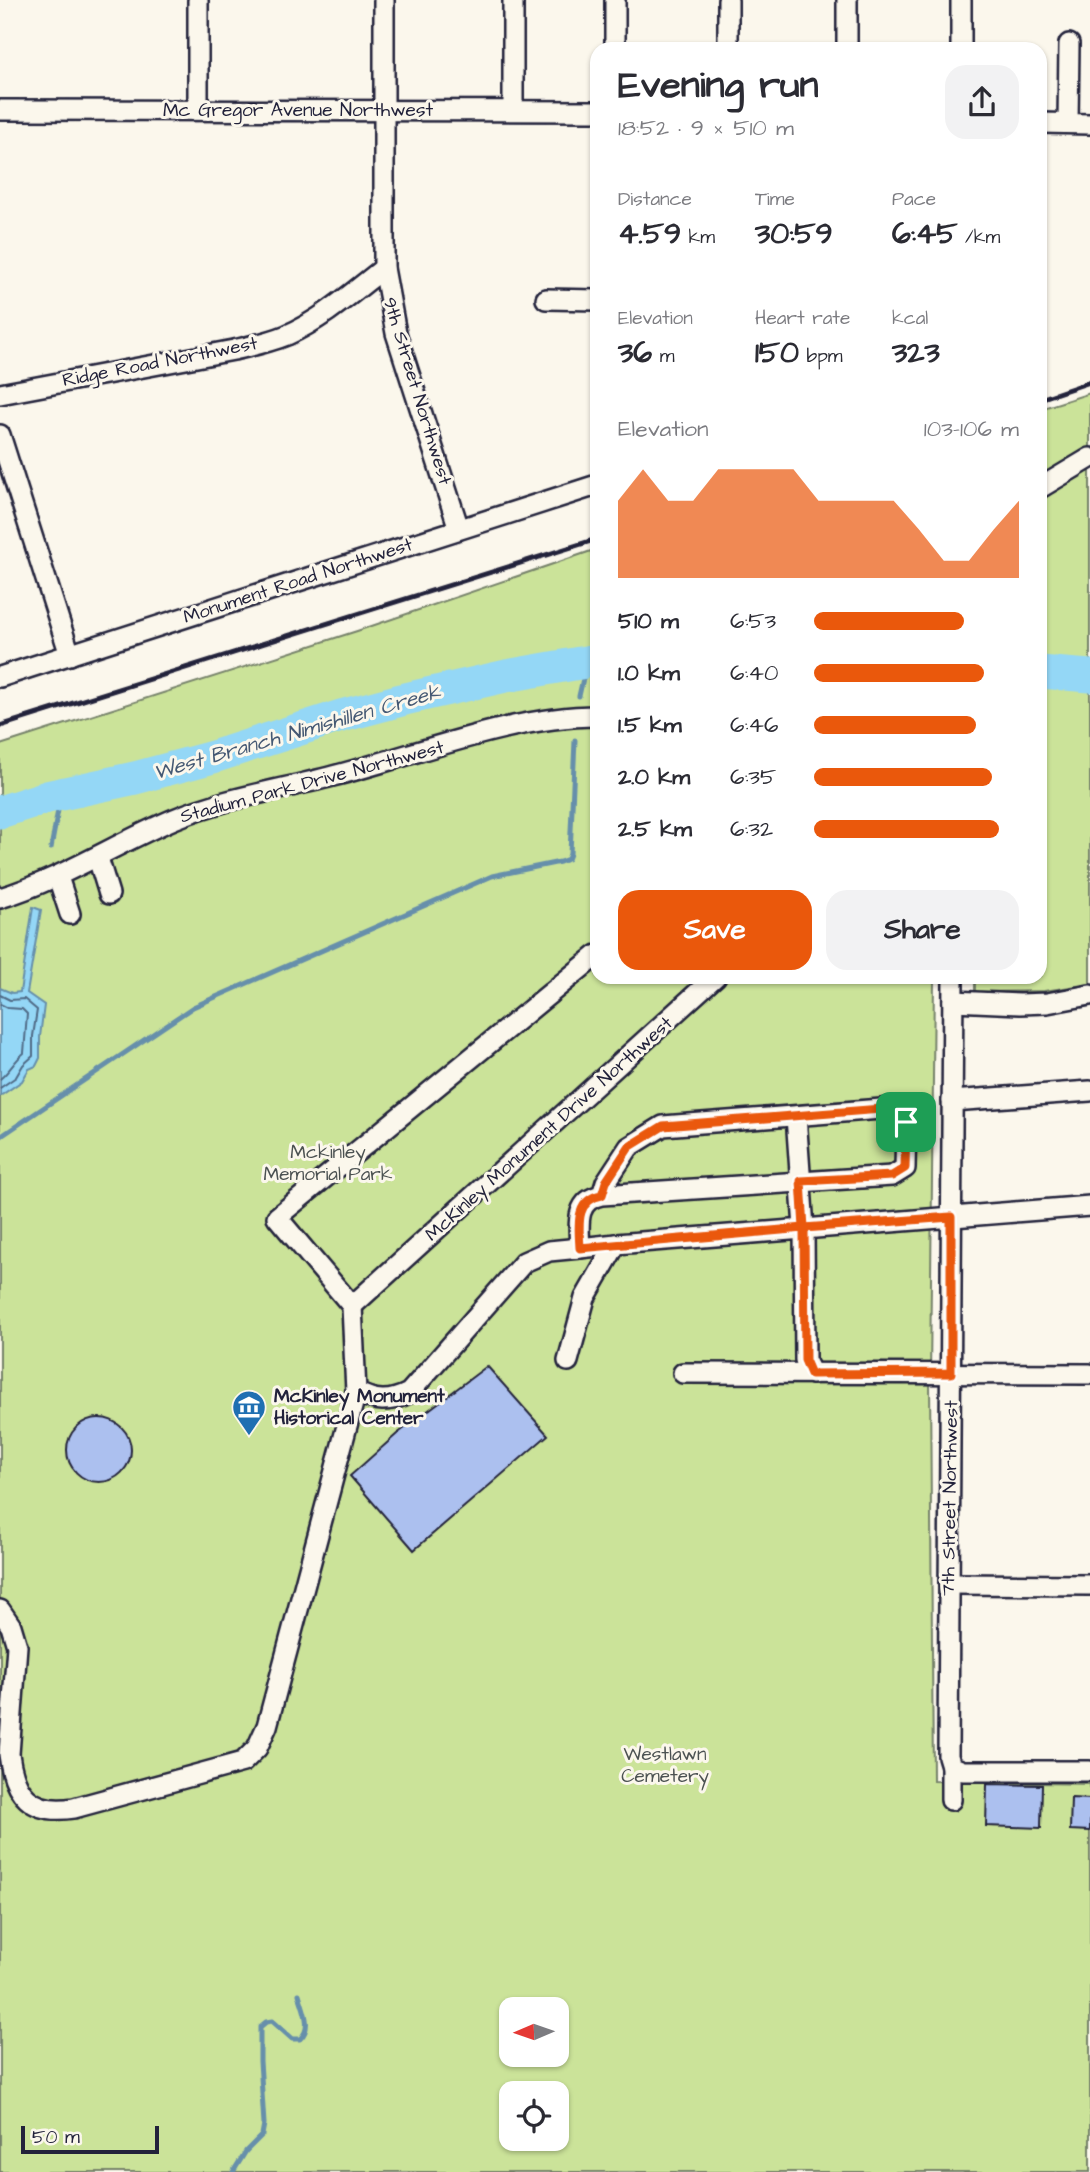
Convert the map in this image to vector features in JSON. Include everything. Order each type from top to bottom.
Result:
[{"type":"street","points":[[198,0],[198,109]]},
{"type":"street","name":"9th Street Northwest","points":[[384,0],[384,268],[396,333],[459,529]]},
{"type":"street","points":[[513,0],[513,110]]},
{"type":"street","points":[[615,0],[615,42]]},
{"type":"street","points":[[728,0],[728,42]]},
{"type":"street","points":[[846,0],[847,42]]},
{"type":"street","points":[[961,0],[961,42]]},
{"type":"street","points":[[1068,123],[1069,44]]},
{"type":"street","name":"Mc Gregor Avenue Northwest","points":[[0,110],[590,111]]},
{"type":"street","points":[[1047,123],[1090,124]]},
{"type":"street","name":"Ridge Road Northwest","points":[[0,394],[234,351],[269,341],[293,332],[322,314],[384,268]]},
{"type":"street","points":[[546,299],[590,300]]},
{"type":"street","points":[[0,435],[69,655]]},
{"type":"street","points":[[1047,484],[1090,458]]},
{"type":"street","name":"Monument Road Northwest","points":[[0,677],[590,487]]},
{"type":"street","name":"Stadium Park Drive Northwest","points":[[0,898],[58,877],[174,819],[209,807],[335,776],[504,729],[553,719],[590,716]]},
{"type":"street","points":[[98,858],[109,894]]},
{"type":"street","points":[[58,877],[70,914]]},
{"type":"street","points":[[0,1610],[11,1626],[17,1646],[10,1768],[20,1792],[40,1808],[74,1808],[243,1762],[257,1748],[267,1726],[356,1392],[352,1307],[278,1217],[590,961]]},
{"type":"street","name":"McKinley Monument Drive Northwest","points":[[352,1307],[707,984]]},
{"type":"street","name":"7th Street Northwest","points":[[951,1766],[948,1756],[953,984]]},
{"type":"street","points":[[953,1001],[1047,1003],[1090,995]]},
{"type":"street","points":[[952,1101],[1090,1091]]},
{"type":"street","points":[[580,1248],[580,1214],[592,1197],[892,1176],[905,1168],[906,1122],[894,1108],[663,1126],[629,1147],[606,1182],[602,1195]]},
{"type":"street","points":[[796,1116],[804,1228],[805,1360],[811,1374]]},
{"type":"street","points":[[356,1392],[380,1401],[396,1400],[409,1394],[524,1262],[549,1251],[1090,1206]]},
{"type":"street","points":[[568,1361],[585,1298],[616,1244]]},
{"type":"street","points":[[683,1373],[1090,1374]]},
{"type":"street","points":[[949,1584],[1090,1585]]},
{"type":"street","points":[[951,1800],[951,1766],[962,1771],[1090,1771]]},
{"type":"green space","points":[[1090,393],[1090,984],[1044,991],[975,992],[975,984],[1047,984],[1047,407]]},
{"type":"green space","points":[[590,551],[590,984],[934,984],[930,1380],[933,1781],[1090,1784],[1090,2172],[0,2172],[0,745],[357,631]]},
{"type":"water","points":[[33,907],[41,910],[27,993],[44,1005],[40,1058],[22,1081],[0,1096],[0,988],[12,993],[20,992]]},
{"type":"building","points":[[487,1366],[548,1435],[414,1550],[350,1476],[397,1434]]},
{"type":"building","points":[[99,1418],[117,1424],[125,1432],[131,1450],[125,1468],[117,1476],[99,1482],[81,1476],[73,1468],[67,1450],[73,1432],[81,1424]]},
{"type":"building","points":[[987,1784],[1042,1785],[1041,1828],[986,1826]]},
{"type":"building","points":[[1071,1798],[1090,1799],[1090,1831],[1070,1830]]},
{"type":"waterway","points":[[579,696],[587,661]]},
{"type":"waterway","name":"West Branch Nimishillen Creek","points":[[0,812],[47,797],[135,778],[213,757],[341,716],[405,699],[506,676],[590,661]]},
{"type":"waterway","name":"West Branch Nimishillen Creek","points":[[1047,673],[1090,676]]},
{"type":"waterway","points":[[0,1137],[193,1007],[492,876],[568,859],[575,740]]},
{"type":"waterway","points":[[51,848],[61,794]]},
{"type":"waterway","points":[[233,2172],[246,2151],[262,2135],[264,2124],[260,2027],[272,2021],[292,2039],[300,2039],[306,2029],[306,2023],[299,1994]]},
{"type":"railway","points":[[1047,397],[1090,382]]},
{"type":"railway","points":[[0,726],[590,541]]},
{"type":"place","name":"McKinley Monument Historical Center","points":[[249,1437]]},
{"type":"route","points":[[906,1122],[894,1108],[663,1126],[629,1147],[606,1182],[602,1195],[592,1197],[584,1205],[580,1214],[580,1248],[804,1228],[805,1360],[811,1374],[951,1373],[951,1217],[804,1228],[801,1181],[892,1176],[905,1168],[906,1122]]},
{"type":"park label","name":"Mckinley Memorial Park","points":[[328,1163]]},
{"type":"park label","name":"Westlawn Cemetery","points":[[665,1765]]}]
